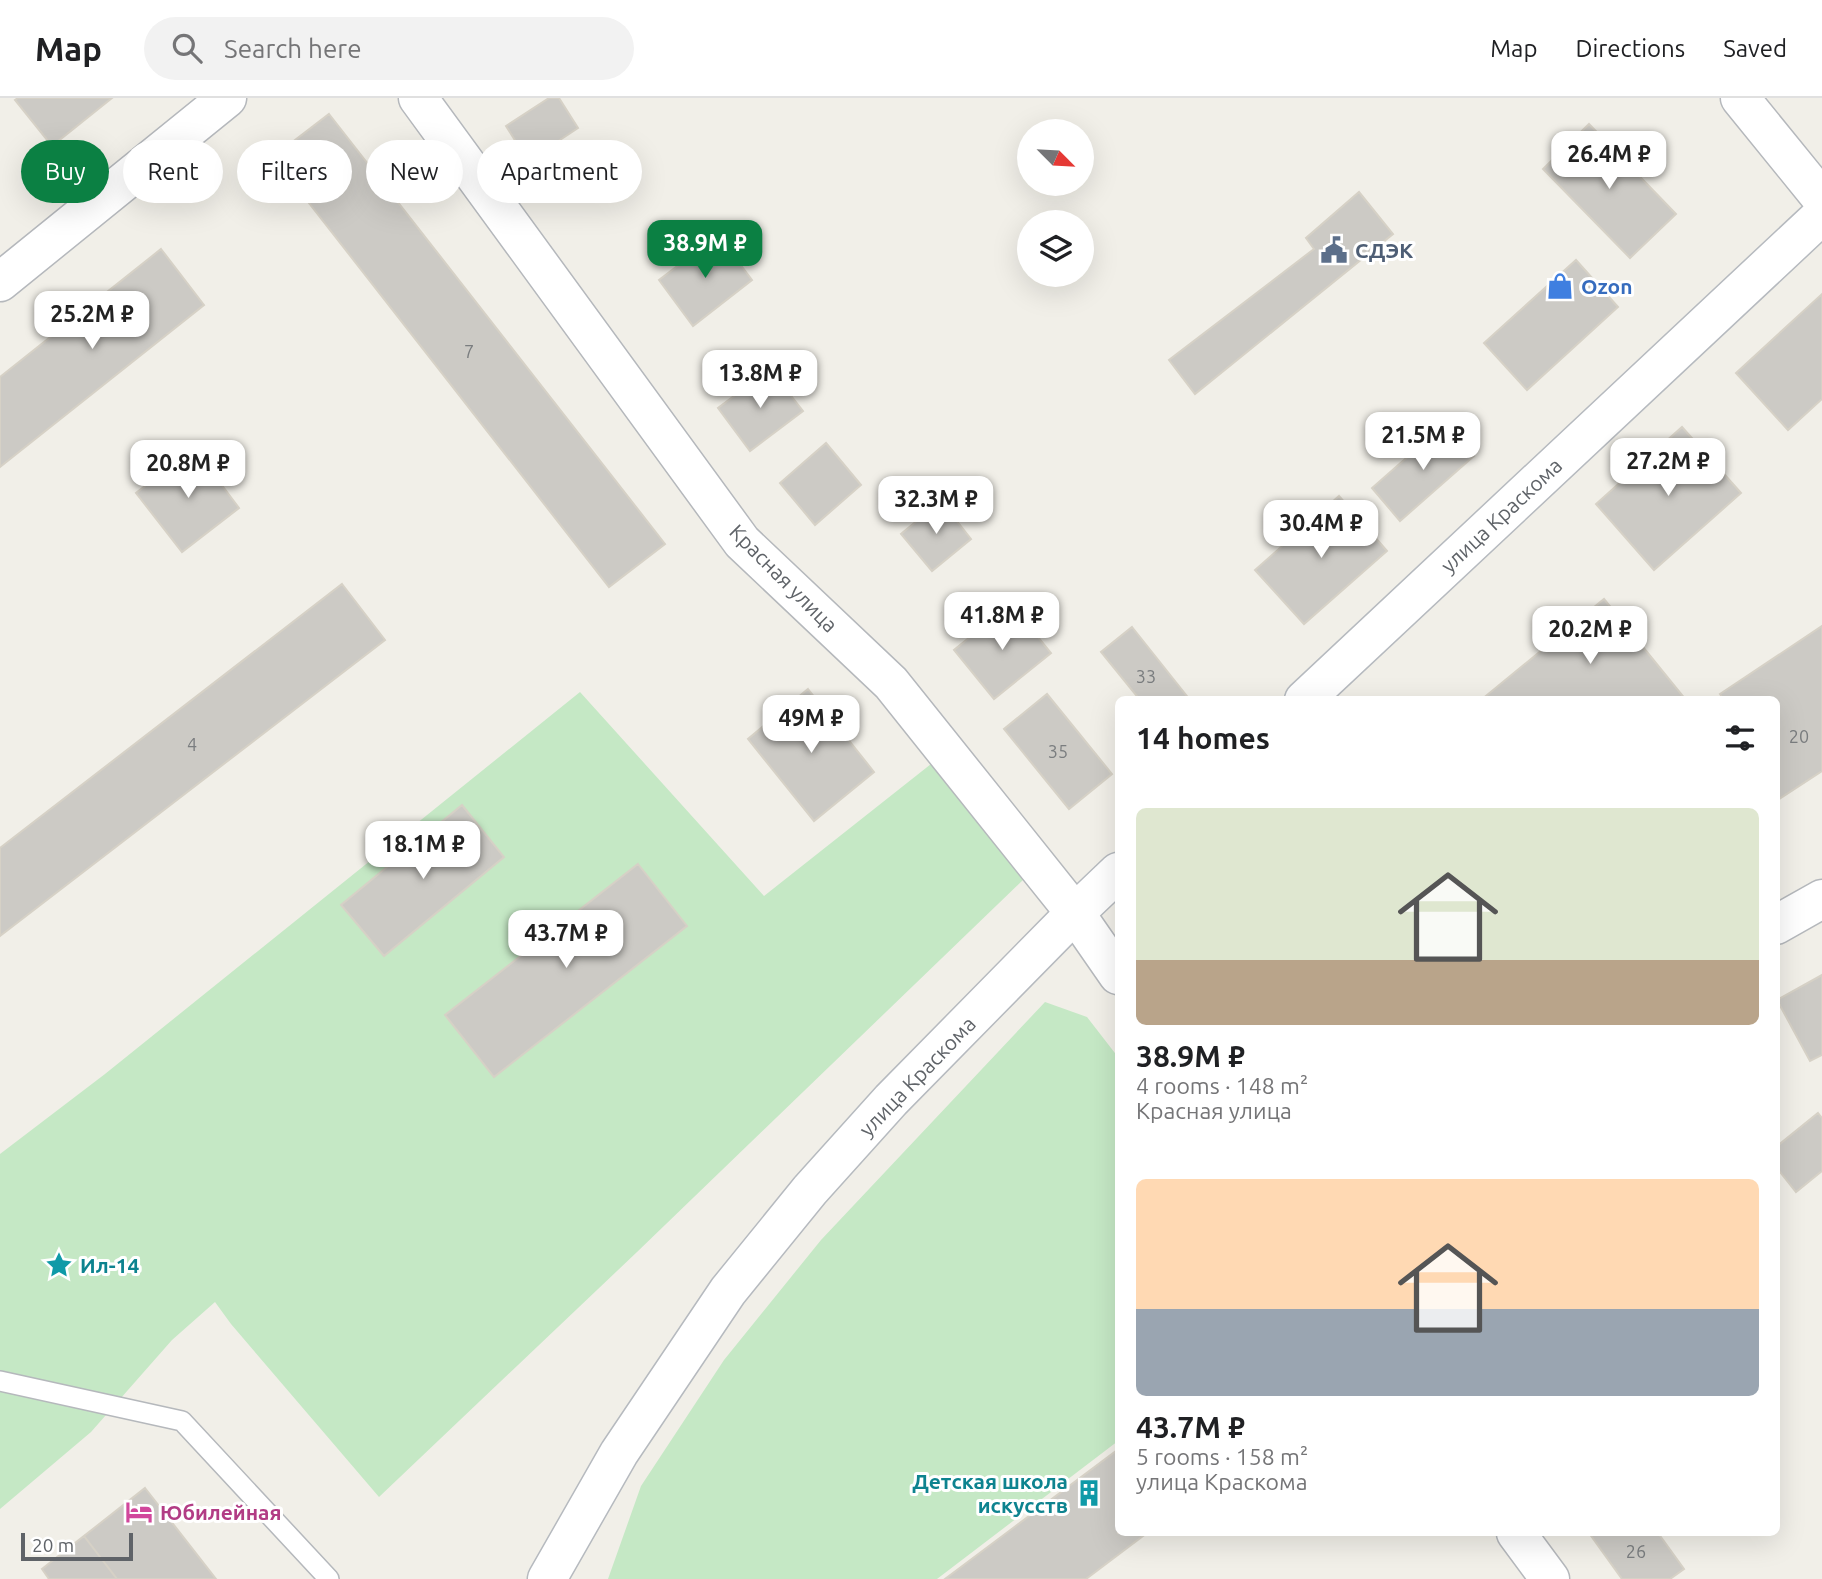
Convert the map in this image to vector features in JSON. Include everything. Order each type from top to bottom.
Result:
[{"type":"street","points":[[0,282],[227,98]]},
{"type":"street","name":"Красная улица","points":[[418,98],[743,542],[891,683],[1075,913],[1115,971]]},
{"type":"street","points":[[1740,98],[1822,199]]},
{"type":"street","name":"улица Краскома","points":[[1308,696],[1822,215]]},
{"type":"street","name":"улица Краскома","points":[[557,1572],[619,1453],[728,1291],[810,1189],[891,1100],[1115,875]]},
{"type":"street","points":[[1780,923],[1822,899]]},
{"type":"street","points":[[1518,1536],[1550,1579]]},
{"type":"lane","points":[[0,1381],[182,1420],[330,1579]]},
{"type":"green space","points":[[580,692],[764,896],[931,764],[1025,878],[379,1497],[215,1302],[172,1340],[91,1432],[0,1509],[0,1154],[105,1074]]},
{"type":"green space","points":[[1045,1002],[1087,1017],[1115,1053],[1115,1443],[937,1579],[608,1579],[641,1486],[724,1360],[821,1240]]},
{"type":"building","points":[[112,98],[60,140],[47,140],[15,100]]},
{"type":"building","points":[[549,98],[559,98],[578,128],[560,140],[515,140],[506,126]]},
{"type":"building","points":[[329,114],[349,140],[295,140]]},
{"type":"building","points":[[1589,124],[1676,214],[1630,258],[1543,169]]},
{"type":"building","points":[[352,143],[366,161],[366,203],[399,203],[665,544],[609,587],[309,203],[352,203]]},
{"type":"building","points":[[1359,192],[1393,234],[1195,394],[1169,360],[1314,249],[1306,238]]},
{"type":"building","points":[[718,235],[752,280],[693,326],[659,280]]},
{"type":"building","points":[[161,249],[204,305],[0,467],[0,377]]},
{"type":"building","points":[[1576,260],[1618,307],[1527,390],[1484,343]]},
{"type":"building","points":[[1822,294],[1822,399],[1788,430],[1736,373]]},
{"type":"building","points":[[770,369],[803,411],[750,451],[718,408]]},
{"type":"building","points":[[1445,424],[1474,456],[1400,521],[1372,488]]},
{"type":"building","points":[[1682,427],[1741,493],[1654,570],[1596,504]]},
{"type":"building","points":[[826,443],[861,485],[815,525],[780,483]]},
{"type":"building","points":[[194,448],[239,508],[182,552],[136,493]]},
{"type":"building","points":[[1339,496],[1387,551],[1304,624],[1255,570]]},
{"type":"building","points":[[941,501],[971,539],[932,571],[901,534]]},
{"type":"building","points":[[342,584],[385,640],[0,936],[0,848]]},
{"type":"building","points":[[1604,599],[1683,696],[1486,696]]},
{"type":"building","points":[[1011,604],[1051,653],[994,699],[954,650]]},
{"type":"building","points":[[1822,626],[1822,771],[1780,798],[1780,696],[1720,694]]},
{"type":"building","points":[[1132,627],[1187,696],[1137,696],[1101,652]]},
{"type":"building","points":[[808,689],[874,772],[814,821],[748,739]]},
{"type":"building","points":[[1047,694],[1112,774],[1069,809],[1004,729]]},
{"type":"building","points":[[462,805],[504,857],[384,956],[341,905]]},
{"type":"building","points":[[638,864],[687,926],[494,1077],[445,1015]]},
{"type":"building","points":[[1822,975],[1822,1055],[1810,1061],[1780,1006],[1780,998]]},
{"type":"building","points":[[1818,1113],[1822,1118],[1822,1171],[1796,1192],[1780,1172],[1780,1144]]},
{"type":"building","name":"Детская школа искусств","points":[[1115,1452],[1115,1536],[1143,1536],[1086,1579],[945,1579]]},
{"type":"building","name":"Юбилейная","points":[[145,1488],[216,1579],[117,1579],[84,1536]]},
{"type":"building","points":[[84,1536],[117,1579],[49,1579],[42,1569]]},
{"type":"building","points":[[1591,1536],[1660,1536],[1684,1569],[1670,1579],[1622,1579]]},
{"type":"place","name":"СДЭК","points":[[1334,250]]},
{"type":"place","name":"Ozon","points":[[1560,286]]},
{"type":"place","name":"Ил-14","points":[[59,1265]]},
{"type":"place","name":"Детская школа искусств","points":[[1089,1493]]},
{"type":"place","name":"Юбилейная","points":[[139,1512]]}]
